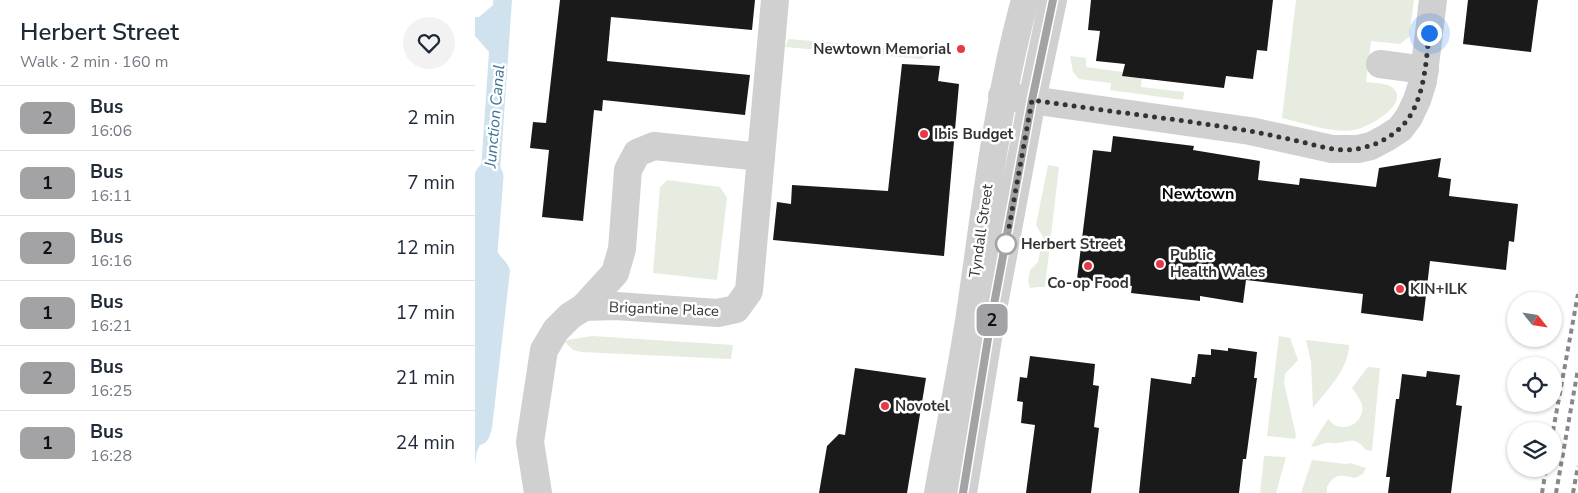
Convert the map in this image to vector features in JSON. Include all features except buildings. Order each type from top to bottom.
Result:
[{"type":"street","name":"Brigantine Place","points":[[584,307],[616,306],[717,313],[736,309],[749,291],[775,0]]},
{"type":"street","name":"Tyndall Street","points":[[938,493],[968,322],[1002,96],[1015,34],[1025,0]]},
{"type":"street","name":"Tyndall Street","points":[[963,493],[990,326],[1032,100],[1053,0]]},
{"type":"street","points":[[1002,96],[1250,131],[1332,148],[1358,149],[1371,146],[1386,138],[1399,129],[1409,117],[1423,81],[1433,0]]},
{"type":"street","points":[[1380,64],[1425,70]]},
{"type":"street","name":"Brigantine Place","points":[[538,493],[530,442],[544,350],[556,330],[570,316],[584,307],[615,273],[622,249],[628,170],[637,153],[654,146],[761,157]]},
{"type":"shaded area","points":[[1296,0],[1414,0],[1409,37],[1400,44],[1371,41],[1366,82],[1387,85],[1393,88],[1397,94],[1393,107],[1379,119],[1358,129],[1340,131],[1282,118]]},
{"type":"shaded area","points":[[789,39],[924,51],[923,59],[785,47]]},
{"type":"shaded area","points":[[1070,56],[1086,58],[1086,67],[1123,72],[1123,76],[1129,77],[1129,75],[1142,76],[1141,87],[1184,92],[1183,100],[1110,90],[1111,83],[1079,79],[1073,72]]},
{"type":"shaded area","points":[[1048,165],[1059,167],[1045,287],[1030,288],[1028,282],[1030,270],[1038,262],[1043,237],[1036,225]]},
{"type":"shaded area","points":[[667,180],[720,187],[727,198],[717,280],[653,273],[660,187]]},
{"type":"shaded area","points":[[592,336],[733,345],[731,359],[581,352],[573,350],[565,342],[567,340]]},
{"type":"shaded area","points":[[1279,336],[1290,338],[1298,360],[1285,374],[1284,383],[1296,435],[1295,439],[1267,436]]},
{"type":"shaded area","points":[[1306,340],[1349,345],[1348,354],[1341,371],[1313,408],[1311,362]]},
{"type":"shaded area","points":[[1368,367],[1380,368],[1372,451],[1366,450],[1359,443],[1353,441],[1311,446],[1328,419],[1334,425],[1347,427],[1356,423],[1359,419],[1362,405],[1352,388]]},
{"type":"shaded area","points":[[1264,456],[1286,457],[1276,493],[1260,493]]},
{"type":"shaded area","points":[[1312,460],[1350,463],[1366,468],[1363,474],[1355,478],[1336,477],[1327,487],[1327,493],[1301,493]]},
{"type":"water","points":[[493,0],[512,0],[497,216],[478,214],[489,52],[475,36],[475,17],[479,17],[493,5]]},
{"type":"water","points":[[475,242],[495,244],[497,251],[510,271],[492,428],[489,438],[480,445],[477,451],[475,464]]},
{"type":"waterway","name":"Junction Canal","points":[[475,351],[489,177]]},
{"type":"railway","points":[[1555,422],[1578,294]]},
{"type":"railway","points":[[1556,493],[1578,369]]},
{"type":"railway","points":[[1573,493],[1578,466]]},
{"type":"railway","points":[[1542,493],[1545,477]]},
{"type":"bus line","name":"2","points":[[963,493],[990,326],[1041,52],[1053,0]]},
{"type":"place","name":"Newtown Memorial","points":[[961,49]]},
{"type":"place","name":"Ibis Budget","points":[[924,134]]},
{"type":"place","name":"Herbert Street","points":[[1006,244]]},
{"type":"place","name":"Public Health Wales","points":[[1160,264]]},
{"type":"place","name":"Co-op Food","points":[[1088,266]]},
{"type":"place","name":"KIN+ILK","points":[[1400,289]]},
{"type":"place","name":"Novotel","points":[[885,406]]},
{"type":"district","name":"Newtown","points":[[1198,193]]},
{"type":"route","points":[[1006,244],[1032,100],[1250,131],[1345,150],[1358,149],[1371,146],[1386,138],[1399,129],[1409,117],[1423,81],[1429,33]]}]
